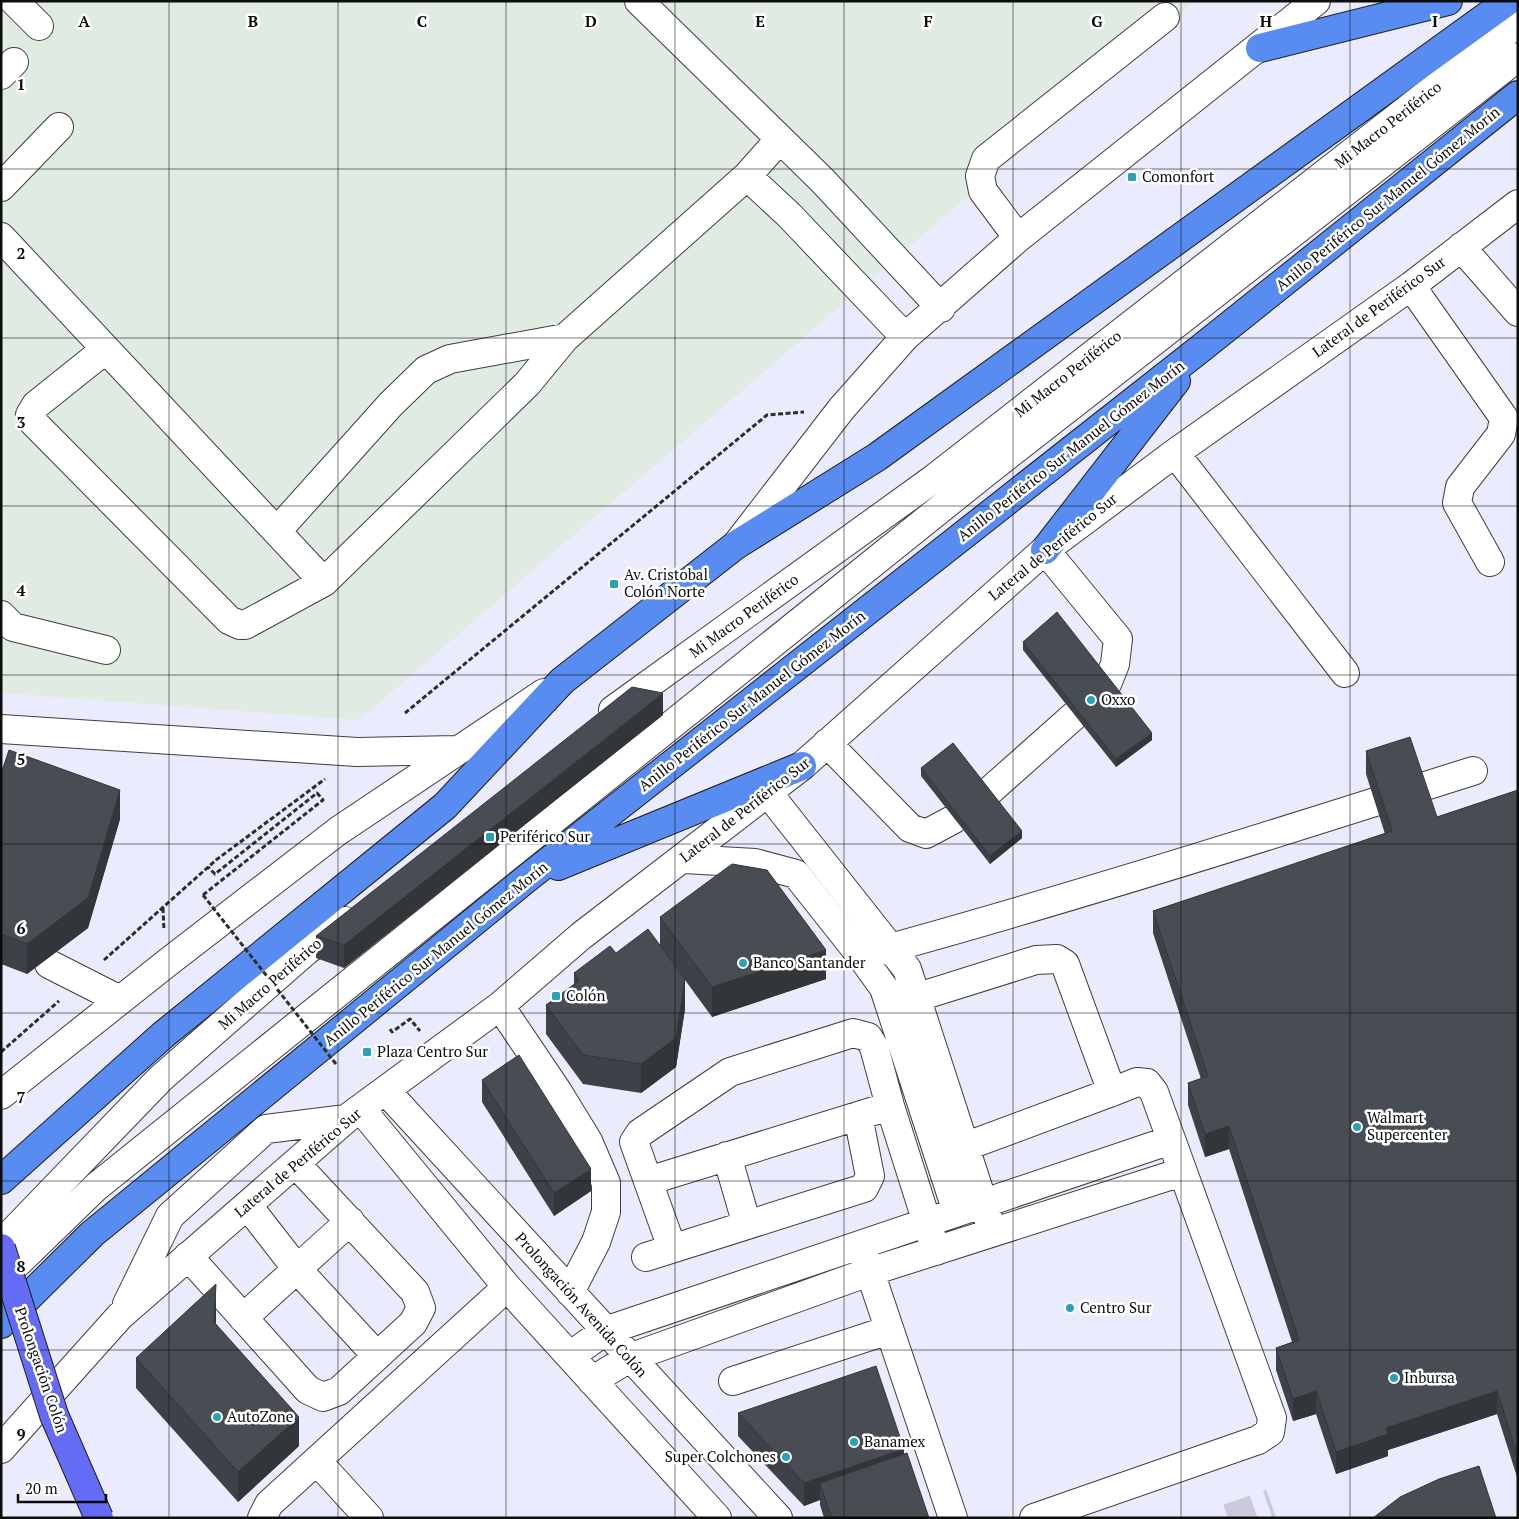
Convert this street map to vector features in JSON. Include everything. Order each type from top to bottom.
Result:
[{"type":"highway","points":[[1260,48],[1448,1]]},
{"type":"highway","points":[[1,1180],[163,1036],[445,806],[562,681],[736,545],[877,456],[1508,1]]},
{"type":"highway","name":"Anillo Periférico Sur Manuel Gómez Morín","points":[[1,1324],[92,1234],[526,879],[1200,349],[1518,95]]},
{"type":"highway","points":[[1045,550],[1200,349]]},
{"type":"highway","points":[[526,879],[802,766]]},
{"type":"main road","name":"Prolongación Colón","points":[[1,1246],[54,1415],[99,1518]]},
{"type":"street","points":[[14,1],[39,26]]},
{"type":"street","points":[[639,1],[822,180],[941,308]]},
{"type":"street","points":[[736,545],[842,408],[906,337],[1018,238],[1260,48],[1316,1]]},
{"type":"street","points":[[1018,238],[983,191],[980,176],[986,159],[1165,17]]},
{"type":"street","name":"Mi Macro Periférico","points":[[591,727],[932,480],[1518,23]]},
{"type":"street","name":"Mi Macro Periférico","points":[[1,1279],[96,1187],[978,479],[1518,57]]},
{"type":"street","points":[[1,187],[59,127]]},
{"type":"street","points":[[106,349],[36,405],[30,415],[34,423],[234,624],[251,623],[324,582],[527,384],[565,338],[747,176],[779,140]]},
{"type":"street","points":[[747,176],[789,215],[906,337]]},
{"type":"street","name":"Lateral de Periférico Sur","points":[[1,1449],[120,1316],[353,1114],[500,1006],[581,936],[684,859],[802,766],[1045,550],[1175,453],[1411,286],[1518,204]]},
{"type":"street","points":[[1,237],[324,582]]},
{"type":"street","points":[[1461,247],[1518,312]]},
{"type":"street","points":[[1411,286],[1504,418],[1500,434],[1460,487],[1457,503],[1490,562]]},
{"type":"street","points":[[277,531],[391,404],[426,370],[450,359],[565,338]]},
{"type":"street","points":[[1175,453],[1344,673]]},
{"type":"street","points":[[1045,550],[1118,639],[1115,664],[1107,684]]},
{"type":"street","points":[[5,625],[106,650]]},
{"type":"street","points":[[1,1095],[338,831],[456,750],[562,681]]},
{"type":"street","points":[[986,794],[1075,715]]},
{"type":"street","points":[[1,729],[358,752],[456,750]]},
{"type":"street","points":[[827,744],[910,828],[926,834],[954,819]]},
{"type":"street","points":[[1420,788],[1473,771]]},
{"type":"street","points":[[768,793],[907,969],[984,1203],[992,1233]]},
{"type":"street","points":[[861,956],[984,923],[1145,875],[1375,802]]},
{"type":"street","points":[[684,859],[755,862],[796,874],[861,956],[884,988],[957,1212]]},
{"type":"street","name":"Mi Macro Periférico","points":[[1,1246],[160,1079],[306,951],[368,903]]},
{"type":"street","points":[[915,998],[1036,960],[1057,959],[1065,964],[1112,1092]]},
{"type":"street","points":[[49,964],[120,1000]]},
{"type":"street","points":[[500,1006],[558,1092],[588,1141],[606,1183],[606,1212],[596,1242],[570,1292]]},
{"type":"street","points":[[672,1248],[634,1142],[640,1133],[730,1072],[853,1033],[868,1037],[874,1047],[890,1106],[936,1251]]},
{"type":"street","points":[[939,1156],[1137,1082],[1147,1083],[1154,1092],[1250,1364],[1272,1418],[1270,1432],[1258,1440],[1034,1518]]},
{"type":"street","name":"Prolongación Avenida Colón","points":[[386,1091],[629,1358],[778,1518]]},
{"type":"street","points":[[648,1181],[890,1106]]},
{"type":"street","points":[[120,1316],[170,1216],[266,1129],[353,1114],[717,1518]]},
{"type":"street","points":[[646,1257],[864,1188],[870,1176],[858,1116]]},
{"type":"street","points":[[570,1356],[605,1331],[1170,1140]]},
{"type":"street","points":[[727,1156],[747,1225]]},
{"type":"street","points":[[188,1256],[308,1390],[323,1397],[339,1391],[413,1323],[421,1308],[415,1292],[296,1164]]},
{"type":"street","points":[[592,1381],[629,1358],[869,1272],[1182,1172]]},
{"type":"street","points":[[248,1206],[297,1268],[377,1356]]},
{"type":"street","points":[[243,1318],[350,1220]]},
{"type":"street","points":[[861,1244],[953,1518]]},
{"type":"street","points":[[262,1518],[269,1504],[507,1287]]},
{"type":"street","points":[[733,1381],[890,1330]]},
{"type":"street","points":[[317,1461],[369,1518]]},
{"type":"path","points":[[405,713],[766,415],[842,408]]},
{"type":"path","points":[[1,1052],[208,867],[325,780]]},
{"type":"path","points":[[208,867],[215,874],[317,793],[323,800],[203,895],[336,1064]]},
{"type":"shaded area","points":[[1,1],[1195,1],[359,720],[1,693]]},
{"type":"building","name":"Oxxo","points":[[1057,612],[1152,733],[1116,759],[1023,642]]},
{"type":"building","points":[[632,687],[663,693],[344,945],[316,936]]},
{"type":"building","name":"Walmart Supercenter","points":[[1410,737],[1437,817],[1518,790],[1518,1457],[1497,1391],[1386,1428],[1388,1434],[1336,1452],[1316,1391],[1293,1399],[1276,1348],[1299,1340],[1229,1126],[1205,1134],[1188,1083],[1208,1076],[1153,911],[1392,831],[1366,751]]},
{"type":"building","points":[[953,743],[1022,831],[990,856],[921,768]]},
{"type":"building","points":[[9,750],[120,790],[88,898],[27,944],[1,934],[1,774]]},
{"type":"building","name":"Banco Santander","points":[[732,864],[767,870],[826,950],[712,987],[660,917]]},
{"type":"building","points":[[648,929],[685,979],[676,1038],[641,1064],[583,1055],[546,1005],[579,981],[574,973],[610,946],[616,953]]},
{"type":"building","points":[[519,1055],[591,1169],[554,1193],[482,1080]]},
{"type":"building","name":"AutoZone","points":[[216,1284],[214,1322],[299,1417],[238,1472],[136,1358]]},
{"type":"building","points":[[876,1366],[904,1449],[804,1483],[738,1413]]},
{"type":"building","points":[[907,1453],[929,1518],[834,1518],[830,1514],[820,1483]]},
{"type":"building","points":[[1479,1466],[1496,1518],[1373,1518],[1400,1497],[1439,1479]]},
{"type":"tunnel","points":[[1228,1518],[1271,1503]]},
{"type":"place","name":"Comonfort","points":[[1132,177]]},
{"type":"place","name":"Av. Cristobal Colón Norte","points":[[614,584]]},
{"type":"place","name":"Oxxo","points":[[1091,700]]},
{"type":"place","name":"Periférico Sur","points":[[490,837]]},
{"type":"place","name":"Banco Santander","points":[[743,963]]},
{"type":"place","name":"Colón","points":[[556,996]]},
{"type":"place","name":"Plaza Centro Sur","points":[[367,1052]]},
{"type":"place","name":"Walmart Supercenter","points":[[1357,1127]]},
{"type":"place","name":"Centro Sur","points":[[1070,1308]]},
{"type":"place","name":"Inbursa","points":[[1394,1378]]},
{"type":"place","name":"AutoZone","points":[[217,1417]]},
{"type":"place","name":"Banamex","points":[[854,1442]]},
{"type":"place","name":"Super Colchones","points":[[786,1457]]}]
